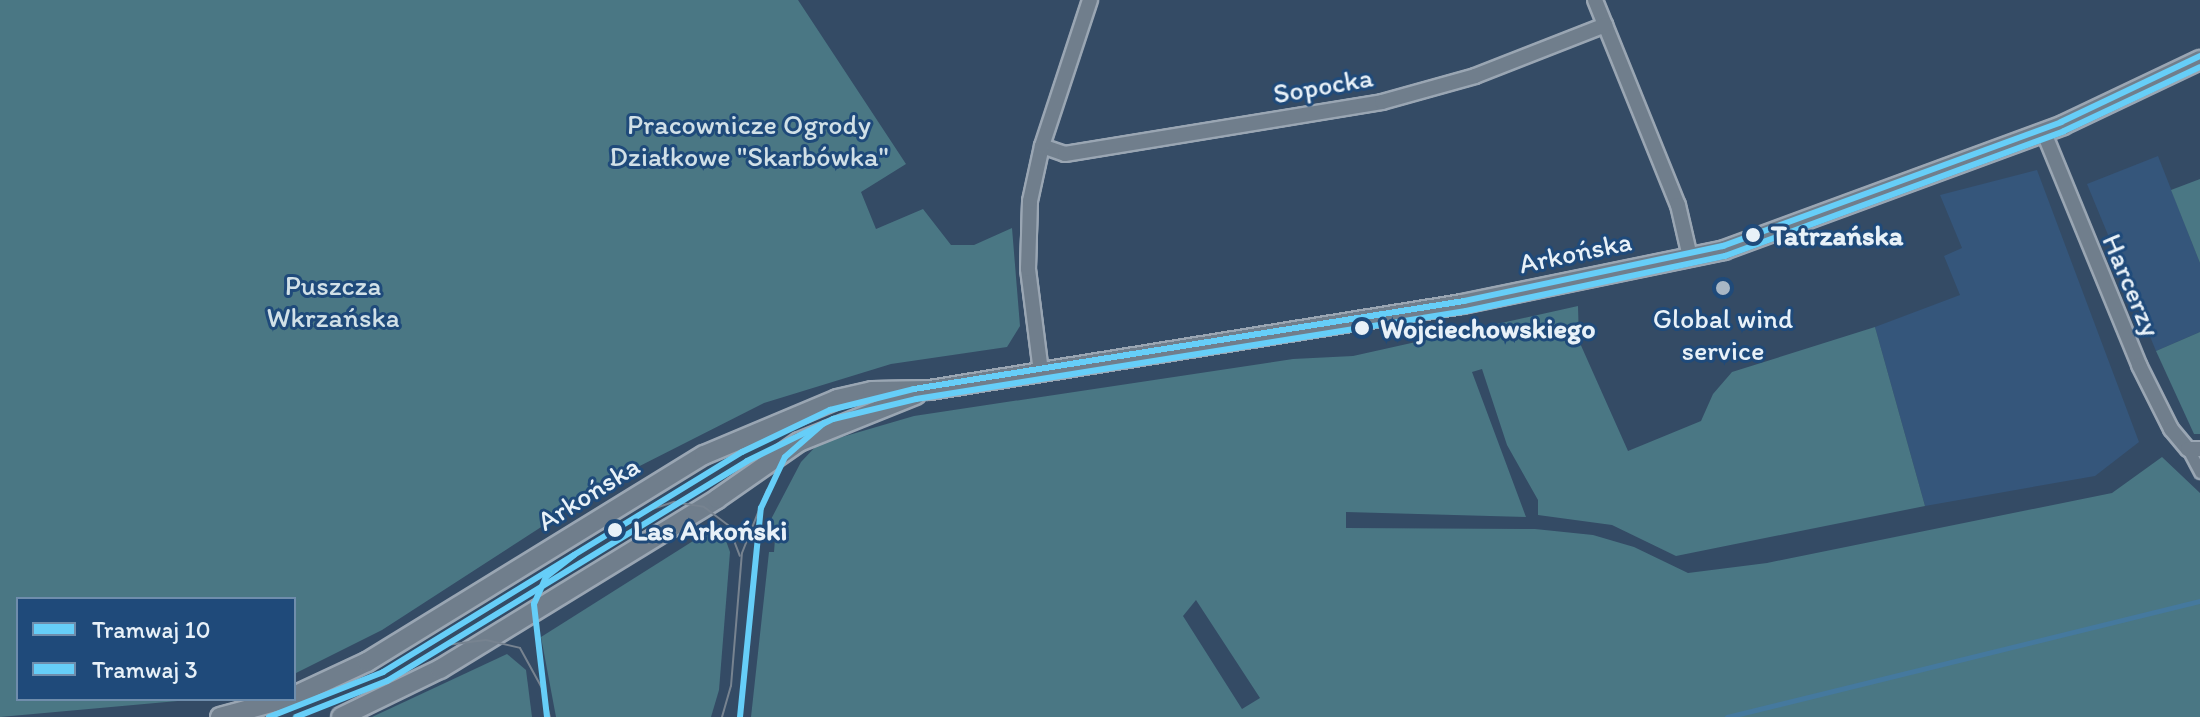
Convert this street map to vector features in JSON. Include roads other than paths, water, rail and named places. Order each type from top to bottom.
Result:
[{"type":"street","points":[[1041,372],[1028,232],[1042,146],[1090,0]]},
{"type":"street","points":[[1595,0],[1678,205],[1690,257]]},
{"type":"street","name":"Sopocka","points":[[1042,146],[1065,154],[1382,102],[1475,76],[1605,25]]},
{"type":"street","name":"Arkońska","points":[[296,695],[367,662],[736,439],[847,396],[930,390],[1462,304],[1690,257],[1763,238],[1882,188],[2044,133],[2200,60]]},
{"type":"street","name":"Harcerzy","points":[[2044,133],[2132,351],[2171,429],[2194,449]]},
{"type":"street","name":"Arkońska","points":[[341,717],[440,669],[717,499],[786,449],[930,390]]},
{"type":"street","points":[[2194,449],[2200,472]]},
{"type":"street","points":[[220,717],[279,701]]},
{"type":"waterway","points":[[1727,717],[2200,601]]},
{"type":"tram line","name":"10","points":[[269,717],[383,672],[742,452],[830,410],[914,389],[1464,301],[1723,246],[2061,122],[2200,56]]},
{"type":"tram line","name":"3","points":[[296,717],[387,681],[747,461],[833,419],[916,399],[1466,311],[1725,256],[2064,131],[2200,67]]},
{"type":"tram line","name":"10","points":[[740,717],[761,508],[785,457],[824,423]]},
{"type":"tram line","points":[[722,717],[731,686],[742,553],[767,490]]},
{"type":"tram line","points":[[643,512],[674,502],[704,507],[728,525],[740,556]]},
{"type":"tram line","name":"10","points":[[547,717],[534,604],[546,577],[574,555]]},
{"type":"tram line","points":[[446,645],[486,640],[520,648],[543,690]]},
{"type":"tram line","points":[[544,695],[550,717]]},
{"type":"place","name":"Tatrzańska","points":[[1753,235]]},
{"type":"place","name":"Global wind service","points":[[1723,288]]},
{"type":"place","name":"Wojciechowskiego","points":[[1362,328]]},
{"type":"place","name":"Las Arkoński","points":[[615,530]]},
{"type":"park label","name":"Pracownicze Ogrody Działkowe \"Skarbówka\"","points":[[749,140]]},
{"type":"park label","name":"Puszcza Wkrzańska","points":[[333,301]]}]
